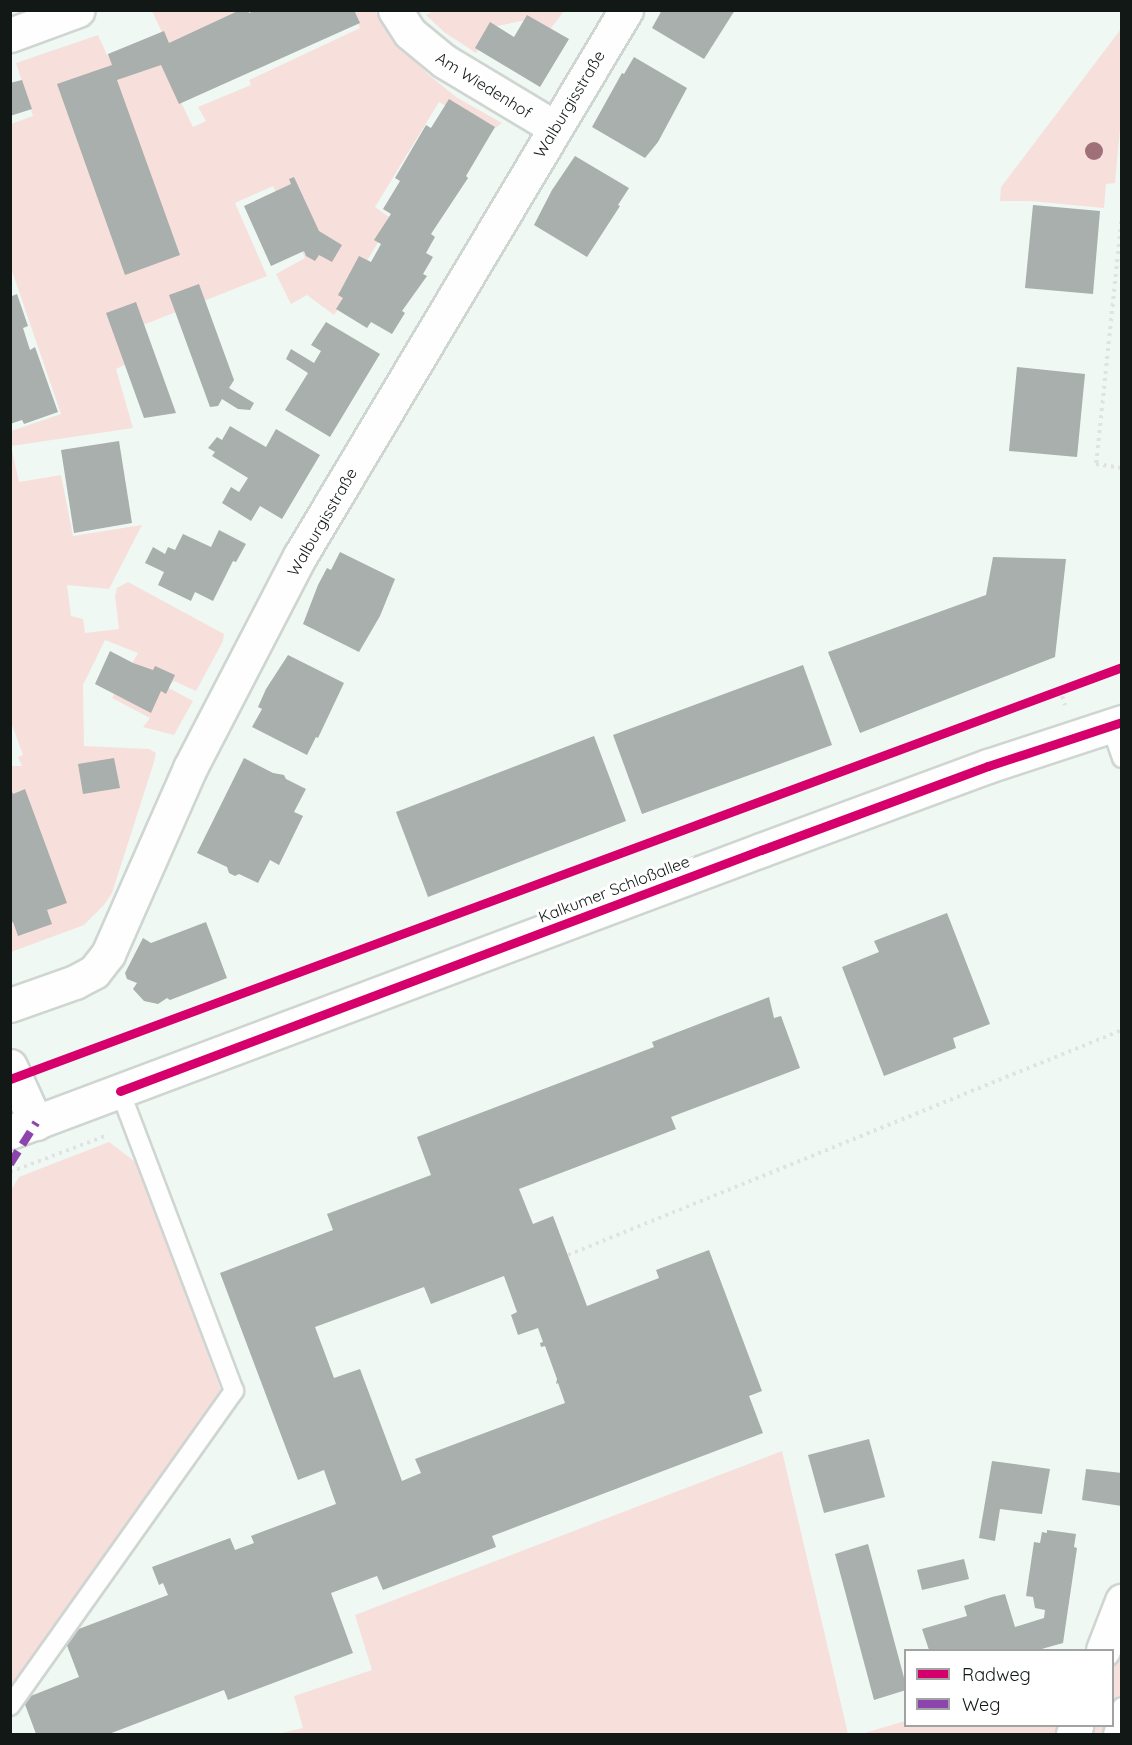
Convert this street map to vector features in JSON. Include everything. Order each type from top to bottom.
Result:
[{"type":"street","points":[[10,34],[78,10]]},
{"type":"street","name":"Am Wiedenhof","points":[[395,10],[410,33],[434,54],[554,127]]},
{"type":"street","name":"Walburgisstraße","points":[[10,1005],[75,982],[94,972],[108,954],[190,768],[300,556],[554,127],[626,10]]},
{"type":"street","name":"Kalkumer Schloßallee","points":[[23,1127],[988,766],[1116,724]]},
{"type":"street","points":[[10,1066],[23,1127]]},
{"type":"street","points":[[1103,1649],[1122,1601]]},
{"type":"lane","points":[[1116,724],[1122,758]]},
{"type":"lane","points":[[10,1706],[234,1391],[120,1091]]},
{"type":"lane","points":[[1113,1734],[1122,1707]]},
{"type":"path","points":[[1122,214],[1096,464],[1122,468]]},
{"type":"path","points":[[1114,286],[1122,287]]},
{"type":"path","points":[[568,1255],[1122,1030]]},
{"type":"path","points":[[10,1172],[134,1126]]},
{"type":"shaded area","points":[[153,10],[253,11],[168,45]]},
{"type":"shaded area","points":[[435,10],[564,11],[548,32],[527,20],[492,27],[476,53],[444,32],[426,15]]},
{"type":"shaded area","points":[[352,11],[375,11],[400,47],[428,74],[456,97],[502,123],[491,131],[439,102],[375,207],[392,219],[365,264],[358,261],[339,292],[347,297],[334,315],[307,295],[291,304],[276,274],[305,258],[273,186],[235,203],[267,276],[138,327],[137,359],[116,369],[133,428],[11,446],[11,431],[61,414],[11,268],[11,124],[33,116],[16,63],[98,35],[107,55],[151,41],[193,127],[206,121],[198,107],[251,85],[249,80],[360,28]]},
{"type":"shaded area","points":[[1121,29],[1121,117],[1115,183],[1106,184],[1104,208],[1030,201],[1000,201],[1001,187]]},
{"type":"shaded area","points":[[11,446],[19,482],[61,475],[73,536],[142,525],[109,589],[67,585],[71,616],[83,619],[85,633],[119,629],[115,596],[117,588],[128,582],[224,634],[223,641],[196,691],[174,681],[167,687],[193,701],[174,735],[143,727],[150,718],[112,698],[138,653],[105,640],[83,685],[84,746],[149,749],[156,753],[154,762],[112,893],[104,905],[84,925],[11,952],[11,766],[22,766],[18,757],[23,755],[11,722]]},
{"type":"shaded area","points":[[109,1142],[138,1164],[223,1396],[11,1696],[11,1190],[19,1177]]},
{"type":"shaded area","points":[[782,1451],[848,1734],[278,1734],[303,1728],[294,1696],[372,1670],[355,1615]]},
{"type":"shaded area","points":[[1121,1629],[1121,1734],[1084,1734],[1087,1727],[1114,1727],[1114,1651]]},
{"type":"shaded area","points":[[904,1721],[904,1727],[1061,1727],[1058,1734],[861,1734]]},
{"type":"building","points":[[240,10],[248,10],[249,13],[256,10],[354,10],[360,23],[179,104],[161,65],[117,80],[180,255],[125,275],[57,84],[112,65],[108,54],[164,31],[169,43]]},
{"type":"building","points":[[662,10],[735,10],[704,59],[652,28]]},
{"type":"building","points":[[527,15],[569,39],[540,87],[475,48],[490,22],[514,37]]},
{"type":"building","points":[[634,57],[687,88],[658,142],[645,158],[592,127],[622,73],[624,74]]},
{"type":"building","points":[[22,80],[32,109],[10,116],[10,83]]},
{"type":"building","points":[[449,99],[495,127],[466,176],[468,178],[431,234],[435,237],[426,253],[433,257],[423,274],[427,276],[402,311],[405,313],[392,334],[371,322],[367,328],[336,309],[343,298],[338,295],[359,256],[371,262],[381,244],[374,240],[391,214],[383,209],[400,181],[395,178],[426,125],[431,128]]},
{"type":"building","points":[[575,156],[629,188],[587,257],[534,225],[552,190]]},
{"type":"building","points":[[294,177],[319,231],[342,245],[332,262],[319,255],[315,261],[306,256],[304,251],[271,266],[244,206],[291,184],[289,179]]},
{"type":"building","points":[[1033,205],[1100,211],[1093,294],[1025,288]]},
{"type":"building","points":[[199,284],[234,380],[229,388],[254,403],[250,410],[238,409],[222,399],[218,406],[210,407],[169,295]]},
{"type":"building","points":[[10,292],[12,296],[17,294],[28,326],[23,328],[30,350],[35,347],[58,412],[24,424],[22,420],[10,424]]},
{"type":"building","points":[[136,302],[176,413],[144,418],[106,313]]},
{"type":"building","points":[[326,322],[380,354],[330,437],[285,410],[308,373],[286,359],[291,349],[314,363],[321,351],[311,345]]},
{"type":"building","points":[[1017,367],[1085,374],[1077,457],[1009,451]]},
{"type":"building","points":[[230,426],[266,447],[276,429],[320,455],[282,519],[260,506],[251,521],[222,503],[231,487],[239,492],[248,478],[212,456],[215,452],[208,448],[217,437],[222,440]]},
{"type":"building","points":[[119,441],[132,523],[74,533],[61,450]]},
{"type":"building","points":[[219,530],[246,544],[236,562],[233,561],[213,601],[195,592],[191,601],[158,585],[164,572],[145,563],[153,547],[165,554],[168,547],[175,550],[183,534],[211,547]]},
{"type":"building","points":[[340,552],[395,579],[380,616],[359,652],[303,624],[318,585],[327,568],[331,570]]},
{"type":"building","points":[[993,557],[1066,559],[1055,657],[860,733],[828,652],[986,595]]},
{"type":"building","points":[[110,651],[133,663],[153,670],[155,666],[175,675],[166,694],[161,691],[151,713],[95,684]]},
{"type":"building","points":[[288,655],[344,683],[318,738],[316,737],[307,755],[252,727],[262,709],[258,707],[266,689]]},
{"type":"building","points":[[803,665],[832,745],[642,814],[613,735]]},
{"type":"building","points":[[594,736],[626,821],[428,897],[396,812]]},
{"type":"building","points":[[114,758],[120,788],[83,794],[78,764]]},
{"type":"building","points":[[244,758],[273,773],[284,775],[286,779],[306,789],[294,812],[303,816],[279,865],[270,860],[258,883],[239,874],[235,876],[229,873],[227,867],[197,853]]},
{"type":"building","points":[[10,787],[13,794],[25,789],[67,903],[47,910],[52,924],[18,936],[13,922],[10,923]]},
{"type":"building","points":[[947,913],[990,1024],[953,1038],[956,1048],[884,1076],[842,967],[879,952],[874,941]]},
{"type":"building","points":[[206,922],[227,978],[170,1000],[167,998],[158,1004],[144,1001],[133,989],[137,983],[127,979],[125,973],[143,938],[151,943]]},
{"type":"building","points":[[769,997],[774,1018],[781,1016],[800,1068],[671,1117],[676,1129],[519,1189],[533,1224],[553,1216],[587,1306],[659,1278],[656,1270],[709,1250],[762,1391],[749,1396],[763,1433],[492,1536],[496,1547],[383,1590],[377,1576],[331,1593],[353,1653],[228,1700],[224,1690],[109,1734],[36,1734],[23,1699],[79,1677],[63,1635],[168,1595],[163,1583],[159,1585],[152,1567],[230,1538],[235,1550],[254,1543],[251,1536],[336,1504],[324,1470],[298,1480],[220,1273],[333,1230],[327,1214],[431,1175],[417,1137],[654,1047],[652,1042]],"holes":[[[504,1276],[517,1312],[511,1315],[518,1335],[538,1328],[543,1342],[540,1343],[541,1347],[545,1346],[557,1379],[556,1384],[558,1383],[565,1403],[415,1459],[421,1473],[402,1481],[360,1369],[334,1378],[315,1327],[424,1287],[431,1304]]]},
{"type":"building","points":[[869,1439],[885,1497],[824,1513],[808,1455]]},
{"type":"building","points":[[992,1461],[1050,1469],[1042,1514],[1000,1509],[995,1541],[979,1538]]},
{"type":"building","points":[[1086,1469],[1122,1473],[1122,1506],[1082,1500]]},
{"type":"building","points":[[1047,1530],[1076,1534],[1074,1547],[1077,1548],[1063,1643],[1042,1649],[929,1649],[922,1629],[967,1616],[964,1606],[992,1597],[1005,1594],[1015,1627],[1044,1618],[1045,1610],[1035,1608],[1033,1597],[1026,1596],[1034,1542],[1040,1543],[1042,1532],[1047,1533]]},
{"type":"building","points":[[868,1544],[904,1678],[904,1691],[874,1700],[835,1554]]},
{"type":"building","points":[[964,1559],[969,1579],[922,1590],[917,1570]]},
{"type":"marked path","points":[[10,1164],[36,1123]]},
{"type":"cycle path","points":[[10,1079],[1122,667]]},
{"type":"cycle path","points":[[120,1091],[988,766],[1122,722]]}]
